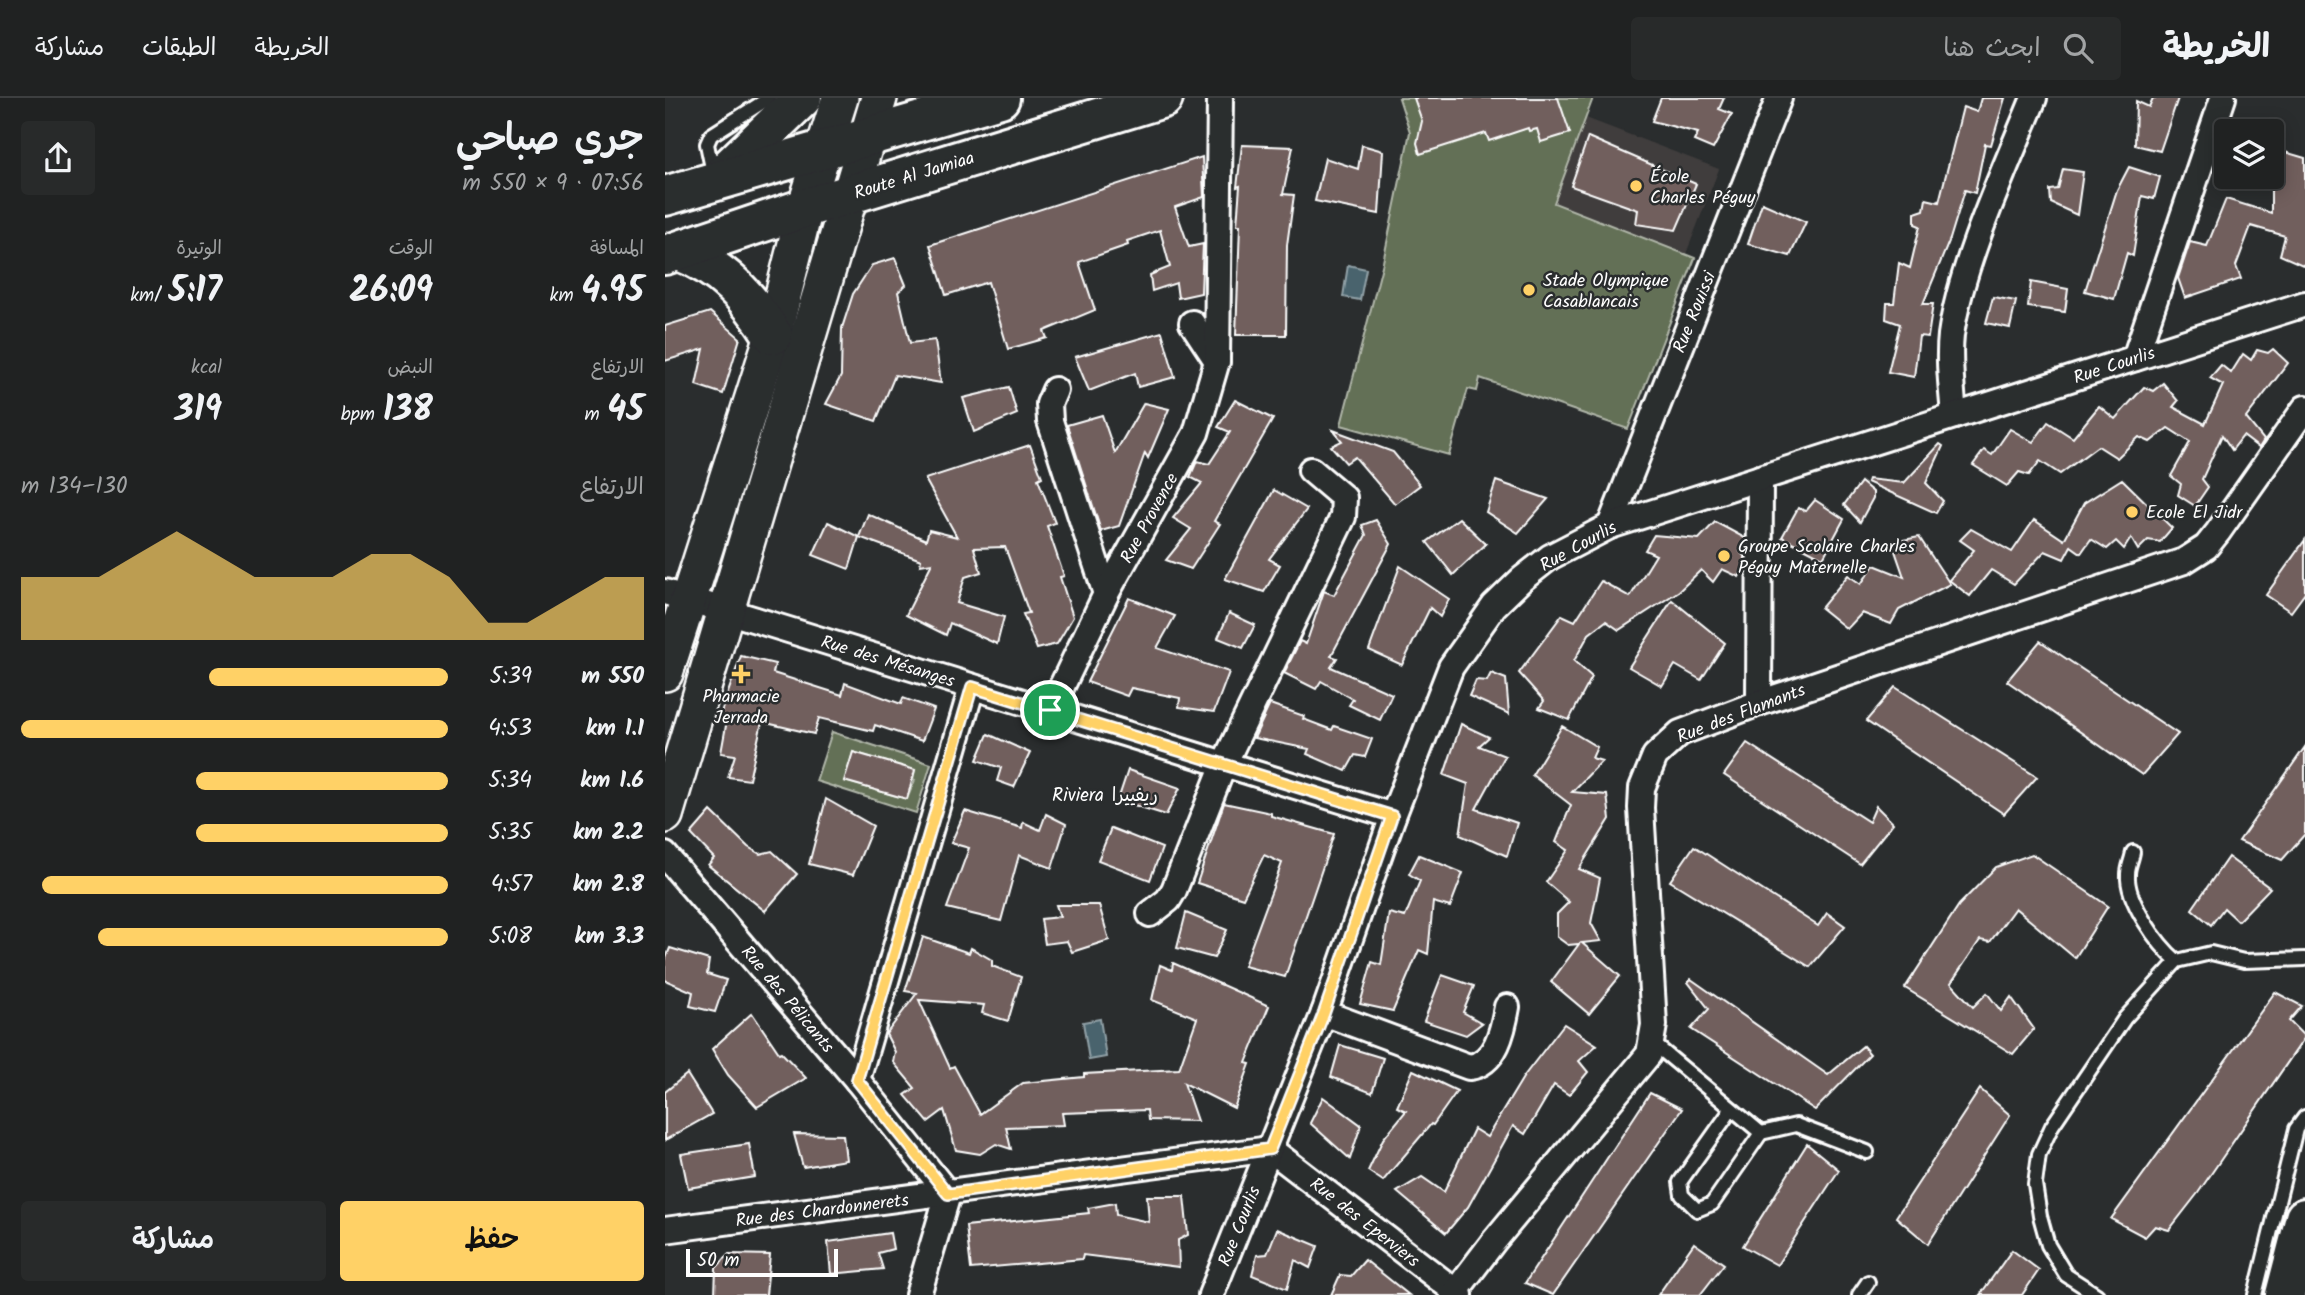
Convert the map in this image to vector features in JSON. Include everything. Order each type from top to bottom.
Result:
[{"type":"main road","points":[[714,181],[803,98]]},
{"type":"main road","name":"Route Al Jamiaa","points":[[672,253],[805,208],[1163,98]]},
{"type":"main road","points":[[665,196],[866,140],[996,99]]},
{"type":"main road","points":[[672,253],[713,266],[759,313],[773,335]]},
{"type":"main road","points":[[2285,1295],[2305,1218]]},
{"type":"street","points":[[665,673],[676,595],[773,335],[805,208],[840,98]]},
{"type":"street","points":[[665,815],[879,98]]},
{"type":"street","name":"Rue Provence","points":[[1050,710],[1106,594],[1196,433],[1217,361],[1220,98]]},
{"type":"street","name":"Rue Rouissi","points":[[1610,526],[1779,98]]},
{"type":"street","points":[[1954,415],[1950,365],[1955,321],[1969,265],[2034,98]]},
{"type":"street","points":[[2135,358],[2223,98]]},
{"type":"street","name":"Rue Courlis","points":[[1211,1295],[1324,1013],[1392,816],[1451,667],[1494,606],[1550,557],[1610,526],[2305,304]]},
{"type":"street","points":[[1192,323],[1217,361]]},
{"type":"street","points":[[1055,390],[1049,404],[1050,421],[1106,594]]},
{"type":"street","name":"Rue des Flamants","points":[[1653,1042],[1641,808],[1646,774],[1655,756],[1681,733],[1759,703],[2184,561],[2206,547],[2218,532],[2305,408]]},
{"type":"street","points":[[1150,914],[1168,900],[1174,890],[1224,764],[1343,517],[1344,498],[1311,470]]},
{"type":"street","points":[[1759,703],[1760,478]]},
{"type":"street","name":"Rue des Mésanges","points":[[676,595],[1392,816]]},
{"type":"street","points":[[857,1080],[972,687]]},
{"type":"street","name":"Rue des Pélicants","points":[[665,855],[857,1080],[948,1194]]},
{"type":"street","points":[[1324,1013],[1469,1067],[1484,1062],[1498,1043],[1507,1007]]},
{"type":"street","points":[[1456,1294],[1641,1064],[1653,1042]]},
{"type":"street","name":"Rue des Chardonnerets","points":[[665,1230],[1270,1149]]},
{"type":"street","name":"Rue des Eperviers","points":[[1270,1149],[1456,1294]]},
{"type":"street","points":[[918,1295],[948,1194]]},
{"type":"lane","points":[[714,181],[707,144],[711,135],[769,98]]},
{"type":"lane","points":[[2133,852],[2127,876],[2138,909],[2157,944],[2177,961]]},
{"type":"lane","points":[[2097,1295],[2066,1275],[2048,1245],[2035,1184],[2039,1154],[2052,1126],[2126,1018],[2177,961],[2193,954],[2211,953],[2244,961],[2305,959]]},
{"type":"lane","points":[[1653,1042],[1761,1133]]},
{"type":"lane","points":[[1731,1110],[1680,1182],[1682,1195],[1697,1210],[1712,1204],[1761,1133],[1797,1125],[1867,1152]]},
{"type":"lane","points":[[2255,1295],[2296,1129],[2305,1117]]},
{"type":"lane","points":[[1859,1295],[1868,1282]]},
{"type":"shaded area","name":"École Charles Péguy","points":[[1586,118],[1719,169],[1686,254],[1554,203]]},
{"type":"green space","name":"Stade Olympique Casablancais","points":[[1399,98],[1593,98],[1554,203],[1695,258],[1628,429],[1480,378],[1477,391],[1468,389],[1449,455],[1341,425],[1383,262],[1410,132]]},
{"type":"green space","points":[[832,732],[931,764],[916,813],[816,781]],"holes":[[[853,752],[915,770],[915,780],[907,799],[845,781]]]},
{"type":"water","points":[[1348,265],[1366,269],[1360,300],[1343,297]]},
{"type":"water","points":[[1100,1019],[1106,1057],[1089,1060],[1083,1022]]},
{"type":"building","points":[[1414,98],[1558,98],[1570,133],[1541,142],[1537,129],[1529,131],[1528,128],[1489,141],[1486,133],[1420,154],[1417,143],[1422,121]]},
{"type":"building","points":[[1661,98],[1724,98],[1719,109],[1732,114],[1713,149],[1694,141],[1698,133],[1652,121]]},
{"type":"building","points":[[1981,98],[2005,98],[1991,145],[1985,144],[1975,193],[1965,190],[1950,239],[1923,304],[1933,304],[1928,337],[1919,336],[1914,377],[1888,372],[1900,324],[1886,319],[1887,303],[1894,303],[1899,263],[1910,268],[1920,226],[1915,224],[1915,213],[1924,210],[1926,199],[1939,202],[1963,107],[1977,112]]},
{"type":"building","points":[[2153,98],[2178,98],[2160,151],[2135,145],[2136,101],[2149,107]]},
{"type":"building","points":[[1588,137],[1696,184],[1676,230],[1636,224],[1638,210],[1571,186]]},
{"type":"building","points":[[1242,145],[1293,147],[1283,194],[1294,195],[1287,245],[1286,335],[1236,335],[1240,225],[1237,225],[1240,186],[1237,187]]},
{"type":"building","points":[[1362,145],[1383,151],[1379,214],[1315,201],[1325,158],[1358,169]]},
{"type":"building","points":[[2284,152],[2305,158],[2305,266],[2280,255],[2285,236],[2251,226],[2236,266],[2241,279],[2185,298],[2178,278],[2190,242],[2207,246],[2226,199],[2271,213],[2271,189],[2284,189]]},
{"type":"building","points":[[1202,157],[1204,197],[1175,207],[1189,247],[1203,244],[1201,293],[1178,298],[1176,283],[1152,291],[1150,275],[1170,267],[1160,230],[1127,241],[1128,245],[1079,262],[1095,310],[1044,331],[1047,338],[1008,349],[988,282],[946,295],[930,245]]},
{"type":"building","points":[[2129,167],[2160,177],[2154,199],[2142,196],[2133,256],[2127,253],[2114,299],[2085,291],[2117,190]]},
{"type":"building","points":[[2063,169],[2083,172],[2077,215],[2051,203],[2050,190],[2058,189]]},
{"type":"building","points":[[1762,203],[1806,222],[1790,256],[1748,244]]},
{"type":"building","points":[[895,258],[906,285],[898,292],[910,343],[935,340],[941,383],[895,375],[876,421],[826,404],[841,376],[842,328],[853,294],[872,265]]},
{"type":"building","points":[[2031,282],[2068,289],[2065,312],[2028,307]]},
{"type":"building","points":[[1993,297],[2016,301],[2010,328],[1986,323]]},
{"type":"building","points":[[710,312],[740,338],[723,394],[696,385],[704,349],[665,361],[665,326]]},
{"type":"building","points":[[1162,332],[1175,377],[1138,387],[1135,373],[1089,391],[1075,357]]},
{"type":"building","points":[[2273,349],[2288,363],[2246,418],[2264,440],[2259,448],[2243,436],[2232,450],[2222,435],[2202,479],[2208,487],[2195,506],[2178,495],[2181,484],[2171,476],[2190,442],[2168,428],[2150,442],[2139,437],[2117,458],[2098,446],[2060,474],[2040,461],[2029,475],[2019,472],[2007,486],[1973,465],[1984,450],[1992,455],[2010,429],[2033,442],[2048,422],[2073,438],[2099,406],[2115,419],[2144,387],[2153,391],[2163,383],[2178,401],[2173,407],[2205,424],[2223,385],[2210,378],[2221,365],[2231,373],[2243,354],[2251,360],[2257,350],[2268,353]]},
{"type":"building","points":[[1009,387],[1017,414],[974,432],[963,398]]},
{"type":"building","points":[[1235,400],[1273,419],[1214,521],[1220,524],[1191,569],[1166,560],[1191,529],[1173,518],[1202,483],[1190,477],[1197,461],[1209,464],[1230,432],[1218,427]]},
{"type":"building","points":[[1144,403],[1169,409],[1148,458],[1145,453],[1119,526],[1101,531],[1067,425],[1102,415],[1115,453]]},
{"type":"building","points":[[1333,430],[1393,452],[1420,485],[1395,504],[1355,457],[1346,463],[1331,446],[1342,441]]},
{"type":"building","points":[[1940,444],[1943,446],[1926,483],[1943,501],[1936,513],[1867,482],[1868,479],[1904,483]]},
{"type":"building","points":[[1030,445],[1042,477],[1038,479],[1055,523],[1047,526],[1064,576],[1060,577],[1073,617],[1057,644],[1037,649],[1023,614],[1029,613],[1005,547],[974,548],[981,572],[965,577],[957,603],[1004,617],[997,644],[950,623],[946,635],[906,615],[932,563],[920,565],[921,560],[859,537],[868,514],[926,540],[929,530],[957,537],[925,479]]},
{"type":"building","points":[[2122,479],[2172,528],[2160,542],[2148,540],[2138,550],[2131,538],[2124,549],[2116,541],[2107,549],[2091,539],[2081,553],[2071,546],[2064,559],[2045,551],[2014,584],[1991,570],[1970,596],[1949,580],[1974,550],[1960,540],[1971,529],[2012,552],[2034,520],[2064,540],[2084,503]]},
{"type":"building","points":[[1496,481],[1548,499],[1518,533],[1486,512]]},
{"type":"building","points":[[1861,482],[1873,492],[1873,498],[1860,522],[1844,505]]},
{"type":"building","points":[[1274,490],[1307,509],[1269,559],[1280,565],[1264,592],[1225,579]]},
{"type":"building","points":[[1815,500],[1844,519],[1823,558],[1782,537],[1798,508],[1806,511]]},
{"type":"building","points":[[1459,518],[1486,544],[1453,575],[1427,542]]},
{"type":"building","points":[[1376,520],[1391,544],[1331,656],[1337,658],[1331,667],[1392,694],[1380,720],[1349,705],[1353,699],[1321,681],[1316,689],[1284,673],[1300,641],[1306,644],[1324,591],[1334,595],[1366,535],[1362,525]]},
{"type":"building","points":[[828,522],[859,537],[849,569],[813,555]]},
{"type":"building","points":[[1715,522],[1745,538],[1745,546],[1740,551],[1745,557],[1745,565],[1739,577],[1722,569],[1713,582],[1701,570],[1679,591],[1619,630],[1606,621],[1589,634],[1574,661],[1592,677],[1569,720],[1539,708],[1544,701],[1519,673],[1562,615],[1575,621],[1601,581],[1630,597],[1656,555],[1645,550],[1654,535],[1699,539]]},
{"type":"building","points":[[1919,537],[1950,584],[1899,610],[1891,624],[1862,613],[1847,629],[1821,608],[1848,575],[1861,584],[1874,565],[1904,577],[1892,542]]},
{"type":"building","points":[[2305,540],[2305,593],[2291,612],[2266,595]]},
{"type":"building","points":[[1400,566],[1449,599],[1440,617],[1430,608],[1402,665],[1369,650]]},
{"type":"building","points":[[1129,598],[1175,616],[1157,648],[1229,672],[1214,712],[1179,707],[1180,698],[1131,688],[1127,696],[1087,682]]},
{"type":"building","points":[[1672,600],[1725,643],[1701,680],[1675,665],[1662,686],[1629,667]]},
{"type":"building","points":[[1229,613],[1255,625],[1243,648],[1218,638]]},
{"type":"building","points":[[2040,641],[2178,734],[2142,775],[2007,681]]},
{"type":"building","points":[[741,656],[775,664],[773,673],[842,695],[845,683],[901,704],[903,698],[934,709],[922,741],[875,725],[873,731],[819,718],[814,734],[762,722],[749,780],[728,777],[735,755],[721,753],[727,720],[719,718]]},
{"type":"building","points":[[1491,673],[1506,679],[1509,714],[1469,696],[1476,680],[1487,681]]},
{"type":"building","points":[[1895,687],[2037,777],[2004,814],[1866,721]]},
{"type":"building","points":[[1270,704],[1332,730],[1334,726],[1372,739],[1365,757],[1355,755],[1346,771],[1307,754],[1309,749],[1254,738]]},
{"type":"building","points":[[1461,724],[1489,737],[1479,746],[1505,756],[1476,809],[1517,823],[1507,856],[1460,835],[1468,784],[1444,775]]},
{"type":"building","points":[[1562,726],[1597,747],[1592,758],[1602,761],[1572,792],[1607,795],[1610,819],[1579,869],[1600,878],[1591,923],[1601,941],[1582,943],[1620,976],[1589,1014],[1551,982],[1579,944],[1568,945],[1557,937],[1557,914],[1569,902],[1546,882],[1568,850],[1556,842],[1571,805],[1532,775]]},
{"type":"building","points":[[988,734],[1030,753],[1014,787],[997,781],[1001,768],[977,760]]},
{"type":"building","points":[[1747,743],[1869,822],[1876,806],[1893,823],[1860,864],[1724,775]]},
{"type":"building","points":[[2305,747],[2305,834],[2282,860],[2239,841]]},
{"type":"building","points":[[853,752],[915,770],[907,799],[844,781]]},
{"type":"building","points":[[1128,770],[1180,788],[1166,815],[1118,800]]},
{"type":"building","points":[[826,799],[873,826],[853,875],[809,864]]},
{"type":"building","points":[[1224,803],[1271,813],[1271,816],[1334,834],[1285,977],[1244,966],[1282,863],[1264,855],[1243,898],[1197,883]]},
{"type":"building","points":[[711,811],[748,847],[760,854],[772,851],[797,874],[765,911],[708,865],[714,858],[691,834]]},
{"type":"building","points":[[965,811],[1022,828],[1023,822],[1040,830],[1046,814],[1066,824],[1052,868],[1019,855],[1001,921],[947,908],[969,848],[951,843]]},
{"type":"building","points":[[1111,828],[1162,848],[1150,880],[1098,860]]},
{"type":"building","points":[[1694,846],[1818,926],[1827,913],[1845,926],[1810,967],[1670,881]]},
{"type":"building","points":[[2032,854],[2108,906],[2075,958],[2015,908],[1990,942],[1980,940],[1951,983],[1973,1007],[1987,993],[2001,1011],[2011,997],[2034,1029],[2013,1054],[1905,988],[1959,905],[1996,867]]},
{"type":"building","points":[[1419,855],[1463,873],[1450,907],[1433,902],[1428,954],[1419,950],[1393,1011],[1360,1004],[1372,962],[1381,965],[1389,913],[1405,917],[1420,881],[1409,874]]},
{"type":"building","points":[[2228,857],[2270,888],[2238,921],[2224,908],[2211,925],[2192,909]]},
{"type":"building","points":[[1056,905],[1099,905],[1109,940],[1072,952],[1067,941],[1045,944],[1041,919],[1060,917]]},
{"type":"building","points":[[1186,913],[1227,930],[1214,958],[1177,948]]},
{"type":"building","points":[[923,937],[969,953],[971,948],[992,960],[992,966],[1021,977],[1008,1021],[982,1013],[984,1005],[919,1000],[950,1068],[954,1066],[980,1114],[1023,1083],[1084,1077],[1084,1074],[1179,1069],[1197,1018],[1152,1000],[1160,965],[1172,970],[1173,963],[1269,1006],[1246,1063],[1250,1064],[1234,1108],[1184,1083],[1197,1121],[1148,1120],[1147,1110],[1062,1113],[1064,1125],[1006,1127],[1011,1149],[996,1144],[980,1154],[956,1150],[944,1110],[928,1122],[905,1095],[915,1088],[893,1062],[895,1052],[886,1034],[917,993],[905,991]]},
{"type":"building","points":[[670,948],[709,960],[707,974],[726,980],[715,1012],[690,1006],[693,992],[665,980],[665,961]]},
{"type":"building","points":[[1442,975],[1474,986],[1463,1012],[1482,1023],[1466,1035],[1424,1021]]},
{"type":"building","points":[[1691,979],[1828,1075],[1863,1046],[1870,1054],[1815,1110],[1691,1029],[1709,1009],[1688,982]]},
{"type":"building","points":[[2275,992],[2302,1006],[2289,1021],[2305,1037],[2198,1193],[2169,1230],[2155,1226],[2145,1237],[2111,1219]]},
{"type":"building","points":[[752,1013],[779,1053],[806,1078],[757,1107],[728,1075],[712,1049]]},
{"type":"building","points":[[1564,1024],[1597,1045],[1579,1061],[1588,1072],[1569,1095],[1554,1085],[1525,1134],[1513,1126],[1468,1207],[1446,1233],[1397,1192],[1422,1177],[1444,1192],[1474,1129],[1487,1137],[1524,1076]]},
{"type":"building","points":[[1340,1045],[1383,1058],[1372,1093],[1331,1077]]},
{"type":"building","points":[[1413,1070],[1457,1091],[1433,1125],[1431,1124],[1383,1181],[1368,1171],[1383,1139],[1406,1111],[1397,1107]]},
{"type":"building","points":[[687,1074],[712,1114],[665,1140],[665,1092]]},
{"type":"building","points":[[1980,1089],[2010,1115],[1928,1244],[1896,1217]]},
{"type":"building","points":[[1650,1093],[1682,1109],[1553,1295],[1525,1283]]},
{"type":"building","points":[[1323,1097],[1361,1125],[1350,1159],[1310,1123]]},
{"type":"building","points":[[794,1134],[843,1135],[846,1160],[803,1167]]},
{"type":"building","points":[[749,1144],[755,1177],[688,1188],[681,1154]]},
{"type":"building","points":[[1807,1144],[1839,1170],[1777,1265],[1743,1246]]},
{"type":"building","points":[[1147,1196],[1184,1196],[1188,1235],[1178,1240],[1179,1267],[1083,1255],[1082,1259],[971,1269],[966,1226],[1089,1213],[1088,1208],[1115,1203],[1116,1215],[1149,1222]]},
{"type":"building","points":[[1277,1229],[1318,1246],[1310,1268],[1295,1260],[1287,1289],[1252,1275],[1257,1255],[1267,1254]]},
{"type":"building","points":[[890,1233],[893,1249],[878,1253],[883,1269],[831,1274],[828,1242]]},
{"type":"building","points":[[1694,1243],[1724,1264],[1700,1295],[1658,1295]]},
{"type":"building","points":[[2012,1250],[2039,1270],[2022,1295],[1980,1295]]},
{"type":"building","points":[[729,1254],[770,1255],[766,1295],[715,1295],[716,1268]]},
{"type":"building","points":[[1365,1260],[1409,1295],[1331,1295],[1340,1275],[1351,1276]]},
{"type":"place","name":"École Charles Péguy","points":[[1636,186]]},
{"type":"place","name":"Stade Olympique Casablancais","points":[[1529,290]]},
{"type":"place","name":"Ecole El Jidr","points":[[2132,512]]},
{"type":"place","name":"Groupe Scolaire Charles Péguy Maternelle","points":[[1724,556]]},
{"type":"place","name":"Pharmacie Jerrada","points":[[741,674]]},
{"type":"district","name":"Riviera ريفييرا","points":[[1105,794]]},
{"type":"route","points":[[972,687],[1050,710],[1392,816],[1324,1013],[1270,1149],[948,1194],[857,1080],[972,687]]}]
